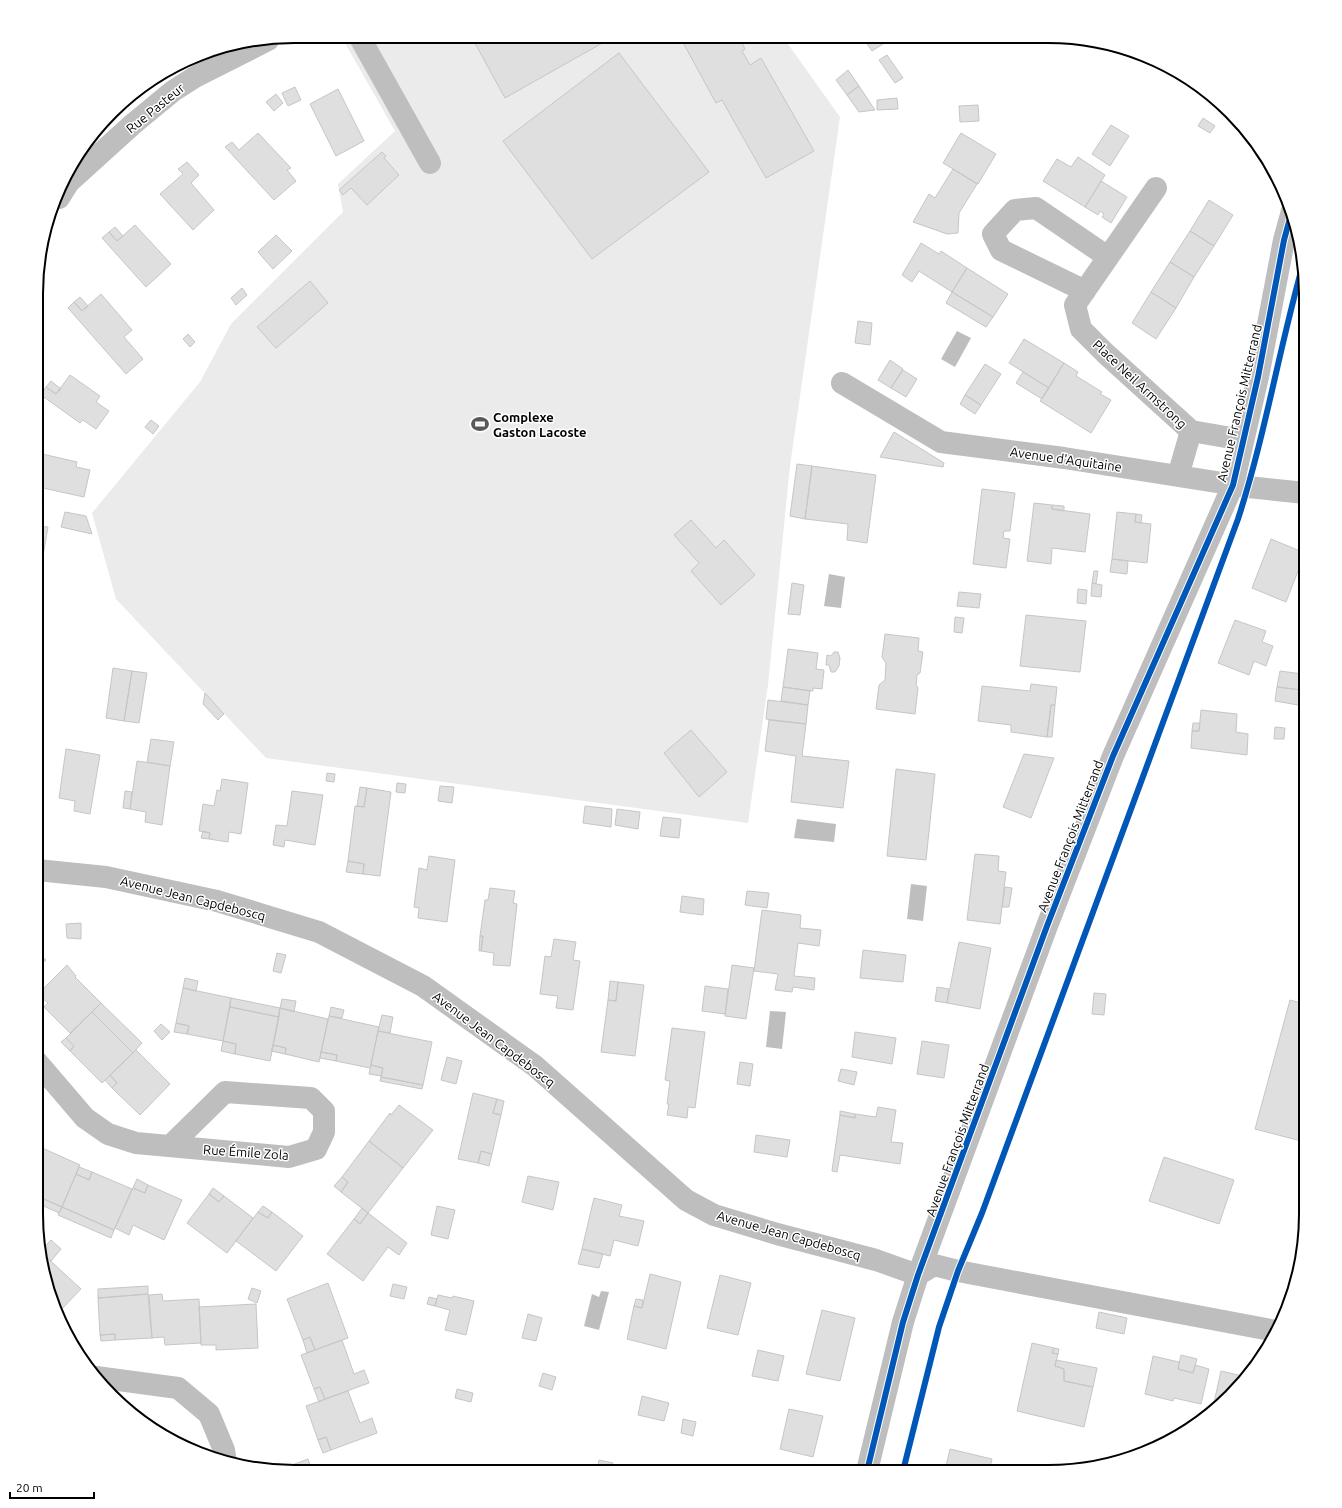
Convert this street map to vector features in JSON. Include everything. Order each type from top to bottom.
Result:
[{"type":"street","points":[[363,43],[430,163]]},
{"type":"street","name":"Rue Pasteur","points":[[70,181],[133,124],[173,91],[194,69],[250,47]]},
{"type":"street","name":"Place Neil Armstrong","points":[[1156,188],[1075,305],[1082,328],[1105,353],[1191,431],[1243,440]]},
{"type":"street","points":[[1085,291],[1000,250],[993,234],[1015,210],[1036,208],[1108,257]]},
{"type":"street","name":"Avenue François Mitterrand","points":[[869,1465],[903,1322],[918,1275],[1047,926],[1113,756],[1233,485],[1258,377],[1284,240],[1289,223]]},
{"type":"street","name":"Avenue d'Aquitaine","points":[[842,383],[941,442],[1064,458],[1233,485],[1299,492]]},
{"type":"street","points":[[1178,476],[1191,431]]},
{"type":"street","name":"Avenue Jean Capdeboscq","points":[[43,871],[106,877],[217,901],[319,932],[423,986],[528,1062],[686,1200],[714,1215],[777,1234],[876,1260],[918,1275]]},
{"type":"street","name":"Rue Émile Zola","points":[[43,1069],[85,1118],[108,1134],[136,1143],[289,1157],[316,1149],[324,1132],[324,1111],[312,1098],[225,1092],[170,1146]]},
{"type":"street","points":[[918,1275],[934,1265],[958,1271],[1270,1330]]},
{"type":"street","points":[[104,1378],[178,1388],[209,1414],[225,1455]]},
{"type":"shaded area","name":"Complexe Gaston Lacoste","points":[[345,43],[787,43],[840,117],[790,466],[768,685],[748,823],[266,758],[116,599],[92,513],[200,382],[231,324],[343,212],[338,184],[395,131]]},
{"type":"shaded area","points":[[957,331],[971,338],[955,367],[941,359]]},
{"type":"shaded area","points":[[829,574],[845,577],[841,608],[824,606]]},
{"type":"shaded area","points":[[797,819],[836,824],[834,842],[794,838]]},
{"type":"shaded area","points":[[911,884],[927,886],[923,921],[907,919]]},
{"type":"shaded area","points":[[770,1011],[786,1012],[782,1049],[766,1047]]},
{"type":"shaded area","points":[[601,1291],[609,1292],[599,1330],[584,1326],[592,1294],[599,1297]]},
{"type":"building","points":[[475,43],[602,43],[505,98]]},
{"type":"building","points":[[683,43],[742,43],[745,49],[742,51],[750,65],[761,58],[814,151],[766,178],[722,100],[716,103]]},
{"type":"building","points":[[866,43],[882,43],[883,44],[872,51]]},
{"type":"building","points":[[619,53],[709,172],[592,259],[503,141]]},
{"type":"building","points":[[887,55],[903,78],[895,83],[879,60]]},
{"type":"building","points":[[848,70],[859,86],[847,95],[836,80]]},
{"type":"building","points":[[859,86],[875,110],[859,112],[847,95]]},
{"type":"building","points":[[295,87],[301,100],[288,106],[282,93]]},
{"type":"building","points":[[338,89],[364,141],[336,156],[310,104]]},
{"type":"building","points":[[276,94],[283,103],[274,111],[266,102]]},
{"type":"building","points":[[897,98],[898,109],[877,110],[877,100]]},
{"type":"building","points":[[978,105],[979,121],[960,122],[959,106]]},
{"type":"building","points":[[1203,118],[1215,126],[1210,133],[1198,126]]},
{"type":"building","points":[[1111,125],[1129,136],[1110,166],[1092,154]]},
{"type":"building","points":[[258,133],[291,168],[287,170],[296,181],[274,200],[225,147],[232,142],[239,150]]},
{"type":"building","points":[[961,133],[996,154],[978,184],[943,163]]},
{"type":"building","points":[[382,152],[386,156],[384,158],[399,175],[367,205],[351,188],[343,195],[339,190]]},
{"type":"building","points":[[1078,157],[1105,175],[1085,207],[1043,181],[1057,159],[1071,167]]},
{"type":"building","points":[[187,162],[199,175],[191,183],[214,210],[193,230],[160,194],[183,174],[178,169]]},
{"type":"building","points":[[953,169],[977,184],[959,213],[958,233],[947,234],[913,222],[929,194],[935,198]]},
{"type":"building","points":[[1101,181],[1127,197],[1111,223],[1102,217],[1104,214],[1100,211],[1098,215],[1085,207]]},
{"type":"building","points":[[1209,200],[1233,215],[1214,246],[1190,231]]},
{"type":"building","points":[[135,225],[171,264],[146,287],[102,238],[109,232],[117,241]]},
{"type":"building","points":[[115,227],[123,236],[117,241],[109,232]]},
{"type":"building","points":[[1190,231],[1214,246],[1194,277],[1170,262]]},
{"type":"building","points":[[276,235],[292,251],[273,269],[258,252]]},
{"type":"building","points":[[921,243],[939,254],[941,251],[967,268],[952,292],[919,271],[912,282],[902,275]]},
{"type":"building","points":[[1170,262],[1194,277],[1176,308],[1151,292]]},
{"type":"building","points":[[967,268],[1008,294],[993,317],[952,292]]},
{"type":"building","points":[[310,281],[328,303],[276,348],[257,327]]},
{"type":"building","points":[[242,288],[247,295],[236,305],[231,298]]},
{"type":"building","points":[[952,292],[993,317],[986,327],[946,303]]},
{"type":"building","points":[[1151,292],[1176,308],[1156,339],[1132,323]]},
{"type":"building","points":[[101,294],[132,330],[124,337],[143,359],[126,374],[68,308],[74,302],[82,311]]},
{"type":"building","points":[[80,297],[88,306],[82,311],[74,302]]},
{"type":"building","points":[[858,321],[872,323],[870,345],[855,343]]},
{"type":"building","points":[[188,334],[195,342],[190,347],[183,339]]},
{"type":"building","points":[[1024,339],[1064,363],[1049,388],[1009,363]]},
{"type":"building","points":[[890,360],[903,369],[891,388],[878,380]]},
{"type":"building","points":[[1064,363],[1078,372],[1076,376],[1102,392],[1100,394],[1111,400],[1091,433],[1040,401]]},
{"type":"building","points":[[985,364],[1001,374],[981,405],[965,395]]},
{"type":"building","points":[[903,370],[917,379],[906,397],[891,388]]},
{"type":"building","points":[[1023,372],[1049,388],[1042,399],[1016,383]]},
{"type":"building","points":[[70,375],[100,396],[96,402],[109,411],[96,429],[83,420],[80,423],[43,396],[43,392],[46,387],[56,394]]},
{"type":"building","points":[[51,381],[61,389],[56,394],[46,387]]},
{"type":"building","points":[[965,395],[981,405],[975,414],[960,404]]},
{"type":"building","points":[[151,420],[159,426],[153,434],[145,427]]},
{"type":"building","points":[[894,432],[944,463],[943,467],[880,457]]},
{"type":"building","points":[[43,454],[77,462],[76,467],[90,470],[84,497],[43,488]]},
{"type":"building","points":[[797,464],[812,466],[805,519],[790,516]]},
{"type":"building","points":[[812,466],[876,475],[867,543],[847,540],[848,524],[805,519]]},
{"type":"building","points":[[982,489],[1015,493],[1010,531],[1004,531],[1003,538],[1010,539],[1006,568],[973,564]]},
{"type":"building","points":[[1034,503],[1052,505],[1052,509],[1090,514],[1085,552],[1052,548],[1051,564],[1027,561]]},
{"type":"building","points":[[1052,505],[1064,506],[1064,511],[1052,509]]},
{"type":"building","points":[[65,512],[86,516],[92,534],[61,527]]},
{"type":"building","points":[[1117,512],[1136,514],[1135,522],[1151,524],[1147,563],[1112,559]]},
{"type":"building","points":[[1136,514],[1142,515],[1141,523],[1135,522]]},
{"type":"building","points":[[691,520],[716,548],[724,540],[755,575],[721,605],[691,571],[699,563],[674,535]]},
{"type":"building","points":[[43,526],[48,527],[43,555]]},
{"type":"building","points":[[1271,539],[1299,551],[1299,568],[1286,602],[1252,588]]},
{"type":"building","points":[[1112,559],[1128,561],[1127,574],[1110,572]]},
{"type":"building","points":[[1094,571],[1098,571],[1096,584],[1092,583]]},
{"type":"building","points":[[792,583],[804,585],[800,615],[788,614]]},
{"type":"building","points":[[1092,583],[1102,585],[1101,597],[1091,596]]},
{"type":"building","points":[[1078,589],[1087,590],[1086,604],[1077,603]]},
{"type":"building","points":[[959,592],[981,594],[979,608],[957,606]]},
{"type":"building","points":[[1026,615],[1086,621],[1080,672],[1020,666]]},
{"type":"building","points":[[955,617],[964,618],[962,633],[954,632]]},
{"type":"building","points":[[1235,620],[1266,631],[1262,642],[1273,646],[1266,666],[1254,661],[1249,675],[1218,663]]},
{"type":"building","points":[[885,634],[919,638],[918,651],[923,652],[920,673],[917,675],[916,685],[918,688],[915,714],[876,709],[879,685],[885,680],[886,663],[882,657]]},
{"type":"building","points":[[788,649],[818,653],[816,669],[824,670],[822,689],[813,688],[813,691],[783,687]]},
{"type":"building","points":[[834,652],[838,652],[840,658],[839,666],[835,672],[831,672],[829,665],[826,665],[827,655],[831,656]]},
{"type":"building","points":[[113,668],[132,671],[124,721],[106,718]]},
{"type":"building","points":[[132,671],[147,673],[139,723],[124,721]]},
{"type":"building","points":[[1280,671],[1299,673],[1299,690],[1277,687]]},
{"type":"building","points":[[1031,684],[1057,687],[1055,705],[1051,705],[1047,737],[1011,732],[1011,725],[978,721],[982,686],[1030,691]]},
{"type":"building","points":[[783,687],[810,691],[808,705],[781,701]]},
{"type":"building","points":[[1277,687],[1299,690],[1298,705],[1275,701]]},
{"type":"building","points":[[205,693],[224,714],[218,720],[203,704]]},
{"type":"building","points":[[768,700],[808,705],[806,724],[766,719]]},
{"type":"building","points":[[1051,705],[1055,705],[1052,737],[1047,737]]},
{"type":"building","points":[[1201,710],[1237,714],[1236,732],[1248,734],[1247,755],[1191,748],[1192,731],[1199,731]]},
{"type":"building","points":[[769,720],[806,724],[802,756],[849,761],[843,808],[791,802],[796,756],[765,751]]},
{"type":"building","points":[[1193,723],[1200,723],[1199,731],[1192,731]]},
{"type":"building","points":[[1275,727],[1285,728],[1284,739],[1274,739]]},
{"type":"building","points":[[691,730],[727,772],[699,797],[664,753]]},
{"type":"building","points":[[151,739],[174,742],[170,766],[147,762]]},
{"type":"building","points":[[66,749],[100,755],[90,814],[74,811],[75,801],[59,798]]},
{"type":"building","points":[[1024,754],[1054,758],[1031,818],[1003,807]]},
{"type":"building","points":[[137,761],[170,766],[162,825],[145,822],[146,812],[130,809]]},
{"type":"building","points":[[896,769],[935,774],[926,860],[887,856]]},
{"type":"building","points":[[327,773],[335,774],[334,782],[326,781]]},
{"type":"building","points":[[222,779],[248,783],[241,834],[229,832],[228,842],[209,839],[210,833],[199,831],[203,804],[214,806],[217,790],[220,791]]},
{"type":"building","points":[[397,783],[406,784],[405,793],[396,792]]},
{"type":"building","points":[[440,786],[454,787],[452,803],[438,801]]},
{"type":"building","points":[[360,787],[367,788],[364,807],[357,806]]},
{"type":"building","points":[[367,788],[391,792],[380,876],[363,874],[364,864],[348,861],[355,806],[364,807]]},
{"type":"building","points":[[125,791],[132,792],[130,809],[123,808]]},
{"type":"building","points":[[292,791],[323,795],[315,845],[285,840],[284,847],[273,845],[276,825],[287,826]]},
{"type":"building","points":[[585,806],[612,809],[611,827],[583,823]]},
{"type":"building","points":[[617,809],[640,812],[638,829],[615,825]]},
{"type":"building","points":[[663,817],[681,819],[679,838],[660,836]]},
{"type":"building","points":[[203,831],[210,833],[209,839],[201,838]]},
{"type":"building","points":[[975,854],[999,856],[998,871],[1006,872],[1000,924],[967,920]]},
{"type":"building","points":[[429,856],[455,860],[447,922],[418,918],[419,908],[414,907],[419,868],[427,870]]},
{"type":"building","points":[[348,861],[364,864],[363,874],[346,872]]},
{"type":"building","points":[[1005,887],[1012,888],[1009,907],[1002,907]]},
{"type":"building","points":[[490,888],[515,891],[513,903],[517,904],[510,966],[493,965],[494,953],[481,951],[483,936],[480,936],[485,900],[488,900]]},
{"type":"building","points":[[747,891],[769,893],[767,908],[745,905]]},
{"type":"building","points":[[682,896],[704,899],[703,915],[680,912]]},
{"type":"building","points":[[762,910],[801,915],[800,928],[821,930],[819,946],[798,943],[794,976],[815,978],[814,990],[793,987],[792,992],[775,990],[778,974],[754,971]]},
{"type":"building","points":[[81,923],[81,939],[67,938],[66,924]]},
{"type":"building","points":[[480,936],[483,936],[481,951],[479,951]]},
{"type":"building","points":[[554,939],[576,942],[573,960],[580,961],[573,1010],[556,1008],[558,996],[540,994],[545,956],[551,957]]},
{"type":"building","points":[[959,942],[991,948],[980,1009],[947,1003]]},
{"type":"building","points":[[863,950],[906,955],[903,982],[860,978]]},
{"type":"building","points":[[277,953],[286,955],[281,973],[273,971]]},
{"type":"building","points":[[67,965],[76,976],[75,977],[101,1003],[70,1033],[44,1007],[48,1003],[43,998],[43,989]]},
{"type":"building","points":[[732,965],[754,968],[746,1019],[725,1016]]},
{"type":"building","points":[[185,978],[198,981],[196,991],[183,988]]},
{"type":"building","points":[[610,981],[618,982],[616,1001],[608,1000]]},
{"type":"building","points":[[618,982],[644,985],[635,1056],[601,1052],[608,1000],[616,1001]]},
{"type":"building","points":[[705,986],[728,989],[725,1014],[702,1011]]},
{"type":"building","points":[[937,987],[949,989],[947,1003],[935,1001]]},
{"type":"building","points":[[183,988],[231,998],[223,1041],[187,1034],[189,1026],[176,1023]]},
{"type":"building","points":[[1094,993],[1106,994],[1104,1015],[1092,1014]]},
{"type":"building","points":[[231,998],[280,1008],[279,1017],[230,1007]]},
{"type":"building","points":[[282,999],[296,1001],[294,1012],[280,1008]]},
{"type":"building","points":[[1290,1000],[1299,1002],[1299,1140],[1255,1129]]},
{"type":"building","points":[[101,1003],[142,1043],[133,1053],[92,1012]]},
{"type":"building","points":[[230,1007],[279,1017],[270,1061],[235,1054],[236,1044],[223,1041]]},
{"type":"building","points":[[331,1007],[344,1010],[342,1018],[329,1016]]},
{"type":"building","points":[[280,1008],[328,1019],[319,1062],[285,1054],[286,1048],[273,1045]]},
{"type":"building","points":[[92,1012],[133,1053],[102,1083],[70,1051],[74,1046],[66,1038]]},
{"type":"building","points":[[382,1015],[393,1017],[390,1033],[378,1031]]},
{"type":"building","points":[[329,1016],[379,1027],[370,1068],[336,1061],[337,1055],[321,1052]]},
{"type":"building","points":[[176,1023],[189,1026],[187,1034],[174,1032]]},
{"type":"building","points":[[161,1024],[170,1032],[162,1040],[154,1031]]},
{"type":"building","points":[[672,1028],[705,1032],[695,1108],[688,1107],[687,1118],[667,1115],[670,1081],[665,1080]]},
{"type":"building","points":[[378,1031],[432,1042],[423,1085],[381,1077],[383,1068],[371,1065]]},
{"type":"building","points":[[855,1032],[896,1038],[892,1064],[852,1057]]},
{"type":"building","points":[[66,1038],[74,1046],[70,1051],[61,1042]]},
{"type":"building","points":[[223,1041],[236,1044],[235,1054],[221,1051]]},
{"type":"building","points":[[922,1041],[949,1045],[944,1078],[917,1074]]},
{"type":"building","points":[[273,1045],[286,1048],[285,1054],[271,1051]]},
{"type":"building","points":[[136,1050],[170,1084],[140,1115],[112,1088],[117,1083],[110,1075]]},
{"type":"building","points":[[321,1052],[337,1055],[336,1061],[320,1058]]},
{"type":"building","points":[[447,1057],[462,1061],[456,1084],[441,1080]]},
{"type":"building","points":[[740,1062],[753,1064],[750,1086],[737,1084]]},
{"type":"building","points":[[371,1065],[383,1068],[381,1076],[369,1074]]},
{"type":"building","points":[[841,1069],[857,1072],[854,1085],[838,1081]]},
{"type":"building","points":[[110,1075],[117,1083],[112,1088],[105,1080]]},
{"type":"building","points":[[381,1077],[423,1085],[422,1089],[380,1081]]},
{"type":"building","points":[[473,1093],[497,1099],[493,1113],[501,1115],[492,1154],[481,1151],[478,1163],[458,1159]]},
{"type":"building","points":[[497,1099],[504,1101],[501,1115],[493,1113]]},
{"type":"building","points":[[399,1105],[433,1130],[403,1168],[369,1141],[390,1113],[391,1115]]},
{"type":"building","points":[[878,1107],[896,1110],[891,1142],[903,1143],[900,1164],[840,1155],[837,1172],[832,1171],[840,1115],[855,1118],[855,1114],[876,1117]]},
{"type":"building","points":[[840,1111],[855,1114],[855,1118],[840,1115]]},
{"type":"building","points":[[756,1135],[790,1140],[787,1157],[754,1152]]},
{"type":"building","points":[[369,1141],[403,1168],[368,1213],[341,1192],[348,1182],[342,1177]]},
{"type":"building","points":[[43,1148],[80,1165],[62,1207],[43,1199]]},
{"type":"building","points":[[481,1151],[492,1154],[489,1166],[478,1163]]},
{"type":"building","points":[[1164,1157],[1234,1180],[1219,1224],[1149,1201]]},
{"type":"building","points":[[79,1167],[92,1172],[89,1180],[76,1174]]},
{"type":"building","points":[[92,1172],[132,1189],[114,1230],[62,1207],[76,1174],[89,1180]]},
{"type":"building","points":[[528,1176],[559,1182],[553,1210],[522,1202]]},
{"type":"building","points":[[342,1177],[348,1182],[341,1192],[334,1186]]},
{"type":"building","points":[[137,1179],[148,1185],[145,1193],[133,1188]]},
{"type":"building","points":[[148,1185],[182,1200],[164,1240],[133,1225],[129,1235],[115,1228],[133,1188],[145,1193]]},
{"type":"building","points":[[213,1188],[224,1196],[219,1202],[209,1194]]},
{"type":"building","points":[[209,1194],[219,1202],[224,1196],[253,1218],[227,1253],[187,1223]]},
{"type":"building","points":[[594,1198],[622,1205],[619,1216],[644,1221],[638,1246],[614,1240],[610,1256],[582,1249]]},
{"type":"building","points":[[43,1199],[62,1207],[59,1213],[43,1206]]},
{"type":"building","points":[[263,1206],[272,1212],[268,1218],[258,1212]]},
{"type":"building","points":[[437,1206],[455,1210],[448,1239],[431,1235]]},
{"type":"building","points":[[62,1207],[114,1230],[111,1238],[58,1215]]},
{"type":"building","points":[[362,1208],[368,1213],[360,1224],[354,1219]]},
{"type":"building","points":[[258,1212],[268,1218],[272,1212],[303,1236],[276,1271],[236,1241]]},
{"type":"building","points":[[368,1213],[407,1243],[399,1255],[388,1247],[363,1281],[327,1254],[354,1219],[360,1224]]},
{"type":"building","points":[[51,1240],[61,1249],[51,1261],[47,1257],[45,1247]]},
{"type":"building","points":[[582,1249],[603,1254],[599,1268],[578,1264]]},
{"type":"building","points":[[47,1258],[81,1289],[62,1309],[56,1295]]},
{"type":"building","points":[[650,1274],[681,1282],[666,1349],[627,1339],[634,1306],[642,1308]]},
{"type":"building","points":[[720,1275],[751,1283],[738,1335],[707,1328]]},
{"type":"building","points":[[328,1283],[348,1338],[315,1350],[310,1337],[303,1340],[287,1299]]},
{"type":"building","points":[[393,1284],[407,1287],[404,1299],[390,1296]]},
{"type":"building","points":[[148,1286],[148,1294],[98,1298],[98,1289]]},
{"type":"building","points":[[252,1288],[261,1291],[257,1303],[248,1299]]},
{"type":"building","points":[[148,1294],[152,1338],[115,1340],[115,1334],[100,1335],[98,1298]]},
{"type":"building","points":[[162,1294],[163,1301],[199,1299],[201,1343],[165,1345],[164,1337],[152,1338],[149,1295]]},
{"type":"building","points":[[438,1295],[452,1298],[453,1296],[474,1301],[466,1335],[445,1330],[450,1310],[435,1306]]},
{"type":"building","points":[[429,1297],[437,1299],[435,1306],[427,1304]]},
{"type":"building","points":[[636,1299],[643,1300],[642,1308],[634,1306]]},
{"type":"building","points":[[256,1304],[258,1348],[216,1350],[216,1345],[201,1345],[199,1307]]},
{"type":"building","points":[[822,1310],[855,1318],[840,1381],[806,1374]]},
{"type":"building","points":[[1099,1312],[1127,1318],[1124,1334],[1096,1328]]},
{"type":"building","points":[[528,1314],[542,1318],[536,1341],[522,1338]]},
{"type":"building","points":[[115,1334],[115,1340],[101,1341],[100,1335]]},
{"type":"building","points":[[310,1337],[315,1350],[307,1353],[303,1340]]},
{"type":"building","points":[[342,1340],[354,1374],[364,1370],[369,1383],[325,1399],[320,1387],[314,1389],[301,1355]]},
{"type":"building","points":[[1032,1343],[1054,1348],[1052,1353],[1058,1354],[1055,1366],[1064,1369],[1064,1381],[1093,1387],[1084,1427],[1017,1411]]},
{"type":"building","points":[[1054,1348],[1059,1349],[1058,1354],[1052,1353]]},
{"type":"building","points":[[758,1350],[784,1356],[778,1381],[752,1376]]},
{"type":"building","points":[[1181,1355],[1197,1359],[1193,1373],[1178,1369]]},
{"type":"building","points":[[1153,1356],[1179,1362],[1178,1369],[1193,1373],[1195,1365],[1209,1369],[1201,1404],[1174,1398],[1173,1401],[1145,1394]]},
{"type":"building","points":[[1056,1360],[1097,1368],[1093,1387],[1064,1381],[1064,1369],[1055,1366]]},
{"type":"building","points":[[1221,1371],[1240,1375],[1237,1379],[1214,1402]]},
{"type":"building","points":[[543,1373],[556,1377],[552,1390],[539,1386]]},
{"type":"building","points":[[320,1387],[325,1399],[319,1402],[314,1389]]},
{"type":"building","points":[[457,1389],[473,1393],[471,1402],[455,1398]]},
{"type":"building","points":[[348,1391],[360,1423],[372,1418],[377,1433],[331,1450],[326,1437],[318,1440],[306,1406]]},
{"type":"building","points":[[642,1396],[669,1403],[664,1421],[638,1415]]},
{"type":"building","points":[[789,1409],[823,1416],[813,1457],[780,1449]]},
{"type":"building","points":[[683,1419],[696,1422],[693,1436],[681,1433]]},
{"type":"building","points":[[326,1437],[331,1450],[323,1453],[318,1440]]},
{"type":"building","points":[[950,1449],[992,1459],[990,1465],[946,1465]]},
{"type":"building","points":[[308,1459],[310,1465],[294,1465],[292,1465]]},
{"type":"building","points":[[599,1460],[613,1463],[612,1465],[598,1465]]},
{"type":"cycle path","points":[[868,1465],[903,1322],[918,1275],[1047,926],[1113,756],[1233,485],[1258,377],[1284,240],[1289,223]]},
{"type":"cycle path","points":[[904,1465],[939,1327],[958,1271],[982,1213],[1238,519],[1248,488],[1298,281]]},
{"type":"place","name":"Complexe Gaston Lacoste","points":[[480,424]]}]
